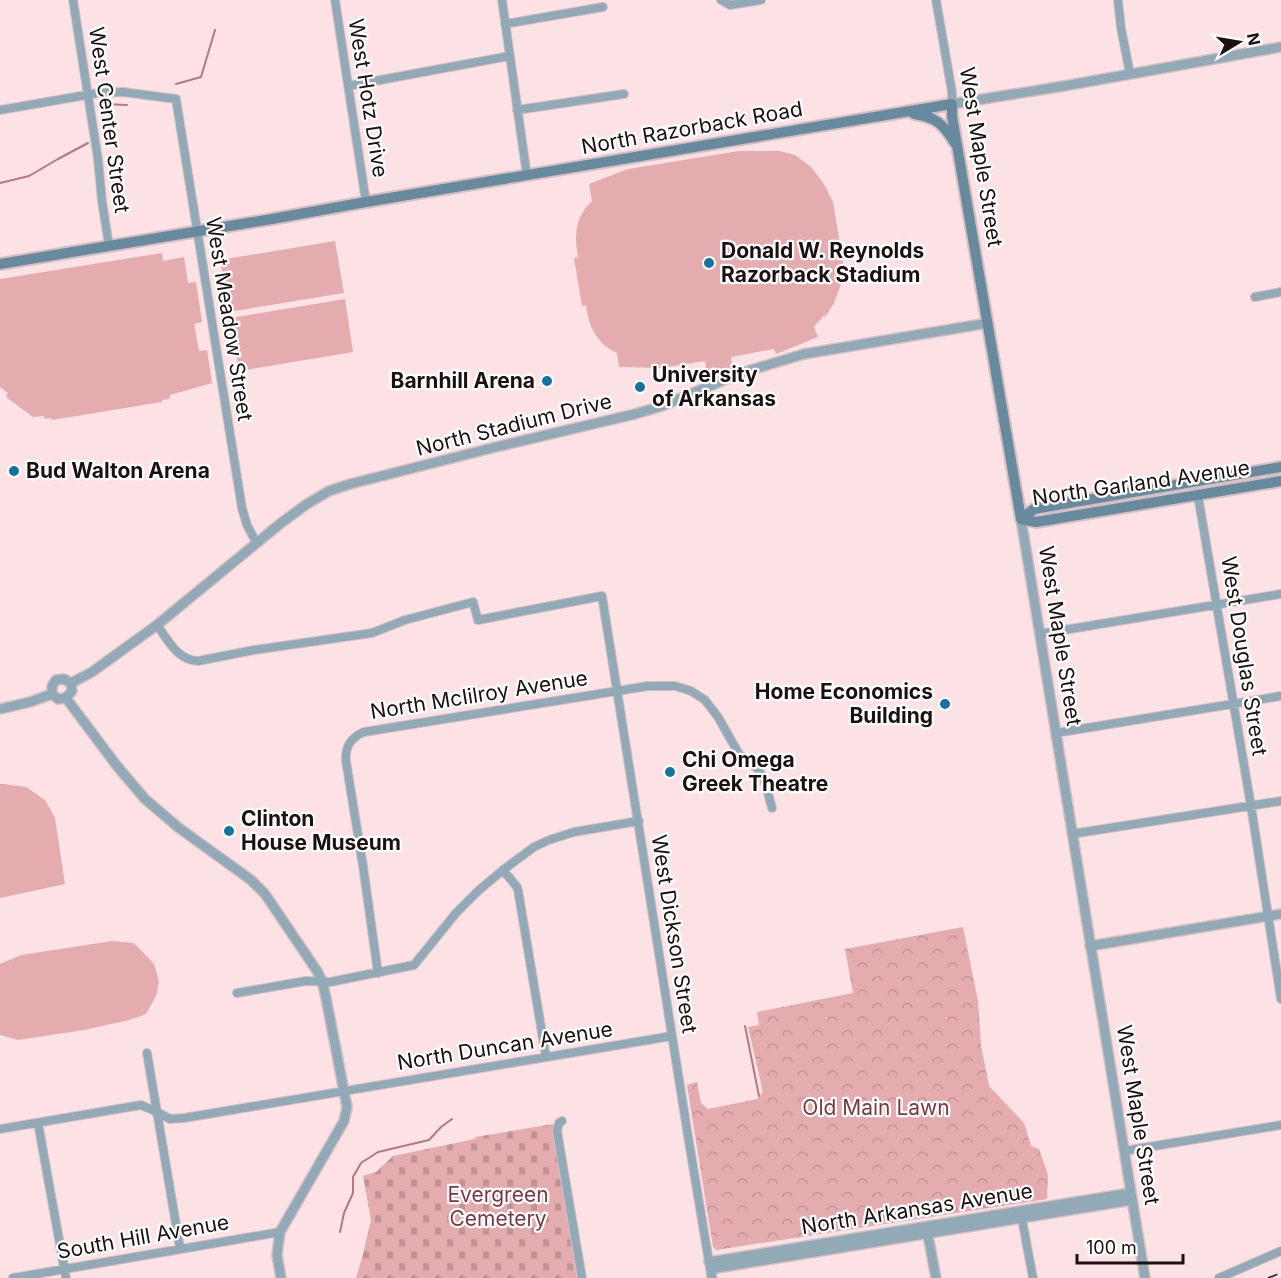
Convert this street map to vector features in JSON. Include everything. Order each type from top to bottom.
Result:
[{"type":"main road","name":"North Razorback Road","points":[[0,264],[952,104]]},
{"type":"main road","name":"West Maple Street","points":[[952,104],[1021,519]]},
{"type":"main road","points":[[902,113],[932,117],[942,123],[958,147]]},
{"type":"main road","name":"North Garland Avenue","points":[[1021,519],[1034,509],[1281,467]]},
{"type":"main road","name":"North Garland Avenue","points":[[1021,519],[1036,522],[1281,482]]},
{"type":"street","name":"West Center Street","points":[[73,0],[89,95],[109,246]]},
{"type":"street","name":"West Hotz Drive","points":[[335,0],[366,202]]},
{"type":"street","points":[[502,0],[527,176]]},
{"type":"street","points":[[723,1],[736,4],[761,0]]},
{"type":"street","name":"West Maple Street","points":[[936,0],[952,92],[952,104]]},
{"type":"street","points":[[1118,0],[1130,75]]},
{"type":"street","points":[[505,24],[603,7]]},
{"type":"street","name":"North Razorback Road","points":[[952,104],[1130,75],[1281,47]]},
{"type":"street","points":[[348,86],[510,56]]},
{"type":"street","name":"West Meadow Street","points":[[89,95],[123,92],[176,99],[242,508],[256,542]]},
{"type":"street","points":[[517,110],[624,94]]},
{"type":"street","points":[[0,110],[89,95]]},
{"type":"street","points":[[1255,297],[1281,292]]},
{"type":"street","name":"North Stadium Drive","points":[[71,683],[92,672],[157,625],[280,523],[329,491],[503,445],[635,414],[662,406],[741,373],[804,354],[988,323]]},
{"type":"street","name":"West Douglas Street","points":[[1198,496],[1251,806],[1281,999]]},
{"type":"street","name":"West Maple Street","points":[[1021,519],[1145,1278]]},
{"type":"street","points":[[1040,634],[1281,594]]},
{"type":"street","name":"West Dickson Street","points":[[157,625],[177,652],[186,659],[198,661],[265,648],[372,633],[405,620],[472,602],[478,620],[602,596],[711,1270]]},
{"type":"street","points":[[64,678],[71,683],[72,691],[66,698],[58,699],[52,694],[51,686],[56,680],[64,678]]},
{"type":"street","name":"North McIilroy Avenue","points":[[378,973],[345,754],[350,741],[358,734],[648,686],[675,686],[691,691],[705,700],[718,717],[738,754],[757,768],[764,778],[772,808]]},
{"type":"street","points":[[0,709],[52,694]]},
{"type":"street","points":[[1056,733],[1281,696]]},
{"type":"street","points":[[66,698],[145,799],[179,828],[251,880],[265,894],[322,981],[347,1107],[344,1120],[280,1232],[277,1255],[282,1278]]},
{"type":"street","points":[[1072,834],[1281,801]]},
{"type":"street","points":[[237,993],[306,981],[330,982],[414,965],[456,913],[478,891],[534,847],[555,837],[574,832],[639,821]]},
{"type":"street","points":[[503,870],[518,890],[546,1057]]},
{"type":"street","points":[[1090,946],[1281,914]]},
{"type":"street","name":"North Duncan Avenue","points":[[0,1130],[141,1105],[171,1119],[183,1118],[672,1036]]},
{"type":"street","points":[[147,1053],[180,1248]]},
{"type":"street","points":[[561,1121],[557,1131],[582,1278]]},
{"type":"street","points":[[38,1123],[66,1278]]},
{"type":"street","points":[[1124,1151],[1281,1125]]},
{"type":"street","name":"North Arkansas Avenue","points":[[711,1270],[927,1230],[1131,1197]]},
{"type":"street","points":[[1021,1214],[1033,1278]]},
{"type":"street","points":[[927,1230],[936,1278]]},
{"type":"street","name":"South Hill Avenue","points":[[13,1278],[280,1232]]},
{"type":"street","points":[[1219,1278],[1281,1251]]},
{"type":"green space","name":"Donald W. Reynolds Razorback Stadium","points":[[739,151],[780,151],[795,155],[811,167],[824,184],[833,202],[844,268],[834,303],[824,319],[825,314],[814,327],[818,337],[776,354],[774,349],[731,357],[733,369],[707,373],[705,361],[662,368],[619,367],[617,353],[595,334],[586,305],[582,306],[574,258],[578,257],[576,234],[579,220],[592,201],[589,184],[628,169]]},
{"type":"green space","points":[[335,241],[344,293],[229,312],[220,260]]},
{"type":"green space","points":[[162,253],[163,261],[184,257],[188,283],[196,282],[202,322],[194,324],[199,351],[207,350],[212,383],[170,395],[169,399],[162,400],[162,402],[52,420],[51,418],[45,419],[44,416],[33,417],[6,397],[8,393],[0,387],[0,279]]},
{"type":"green space","points":[[345,299],[353,352],[239,371],[230,318]]},
{"type":"green space","points":[[0,784],[26,787],[45,800],[55,818],[65,884],[0,898]]},
{"type":"green space","name":"Old Main Lawn","points":[[963,927],[978,1001],[981,1045],[989,1086],[1024,1123],[1031,1146],[1039,1149],[1048,1175],[1047,1199],[716,1250],[713,1247],[687,1085],[697,1082],[701,1103],[708,1109],[757,1099],[763,1092],[748,1027],[759,1025],[757,1012],[853,993],[845,949]]},
{"type":"green space","points":[[112,941],[134,943],[154,964],[159,982],[156,996],[146,1014],[84,1030],[18,1040],[0,1035],[0,964],[21,955]]},
{"type":"green space","name":"Evergreen Cemetery","points":[[559,1123],[582,1278],[356,1278],[371,1220],[363,1176],[376,1172],[393,1156],[475,1139],[475,1137]]},
{"type":"waterway","points":[[176,84],[201,77],[215,30]]},
{"type":"waterway","points":[[98,106],[127,105]]},
{"type":"waterway","points":[[0,183],[29,176],[88,143]]},
{"type":"waterway","points":[[745,1026],[759,1096]]},
{"type":"waterway","points":[[340,1232],[344,1213],[353,1193],[353,1177],[361,1163],[378,1152],[429,1140],[452,1119]]},
{"type":"railway","points":[[1268,1278],[1281,1273]]},
{"type":"place","name":"Donald W. Reynolds Razorback Stadium","points":[[709,263]]},
{"type":"place","name":"Barnhill Arena","points":[[547,381]]},
{"type":"place","name":"University of Arkansas","points":[[640,387]]},
{"type":"place","name":"Bud Walton Arena","points":[[14,471]]},
{"type":"place","name":"Home Economics Building","points":[[945,704]]},
{"type":"place","name":"Chi Omega Greek Theatre","points":[[670,772]]},
{"type":"place","name":"Clinton House Museum","points":[[229,831]]}]
